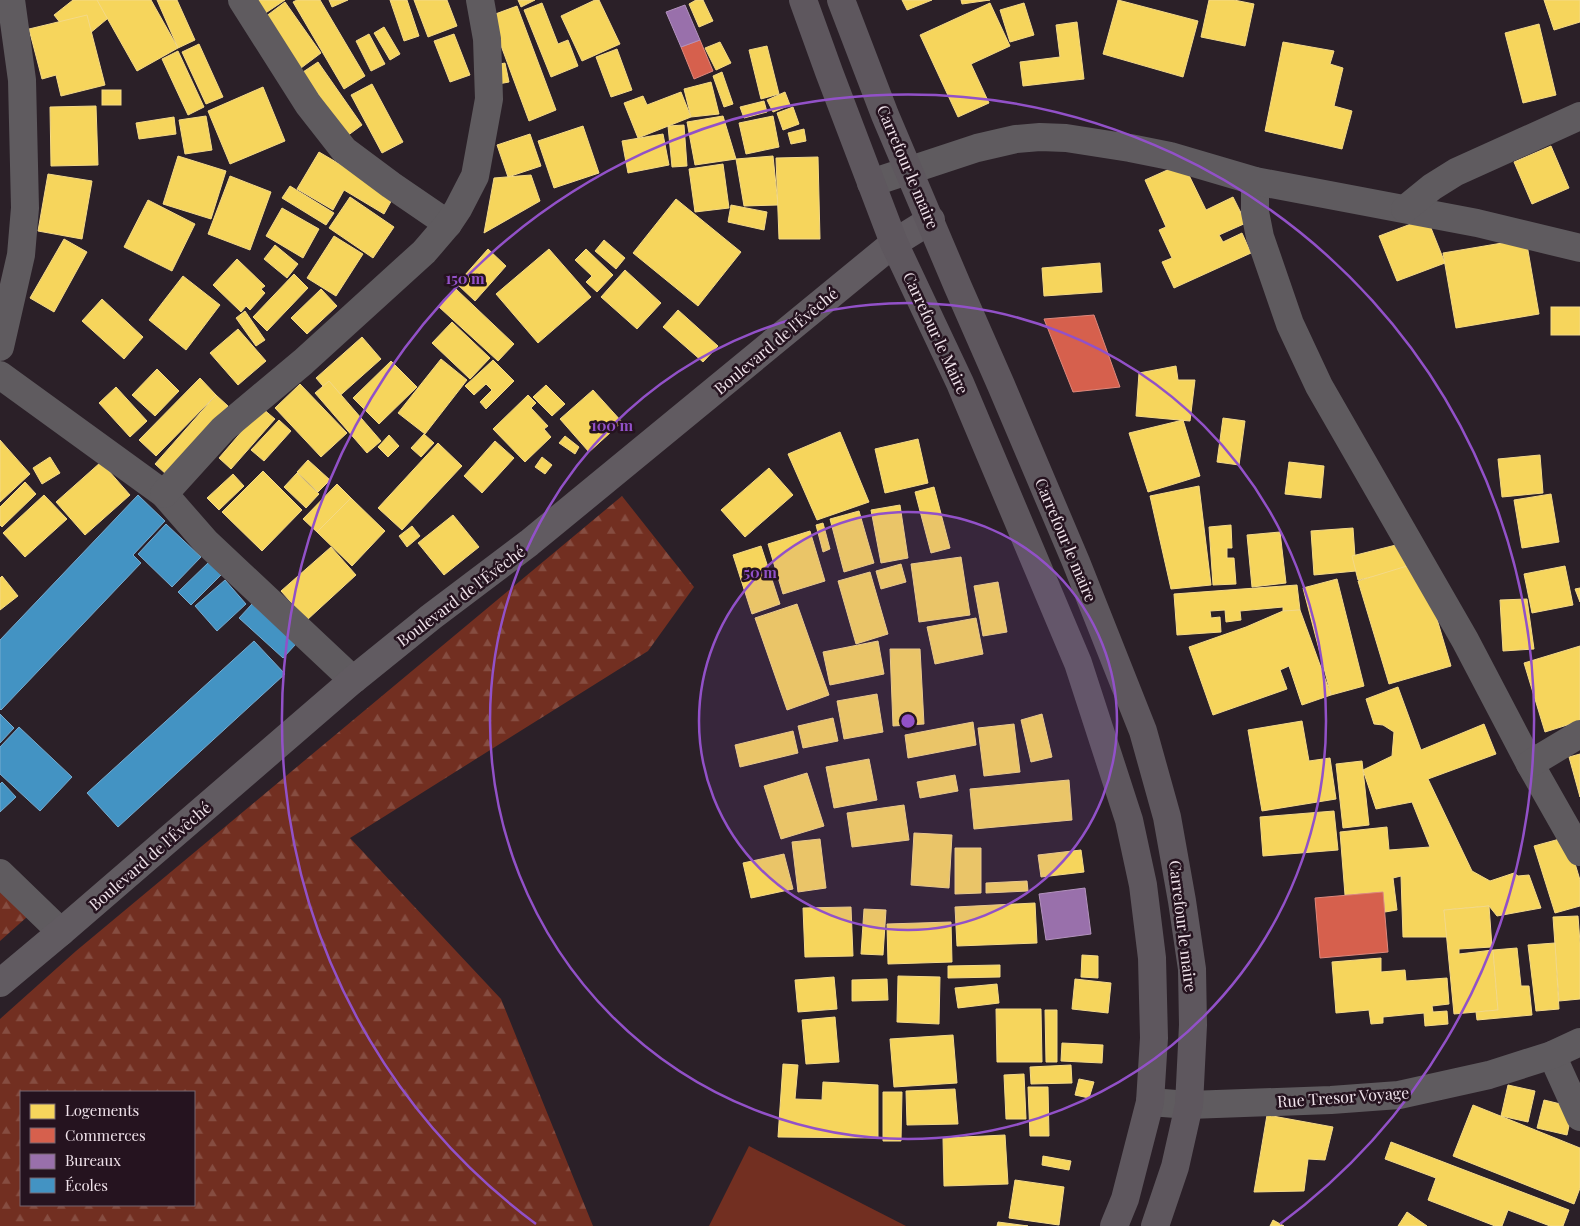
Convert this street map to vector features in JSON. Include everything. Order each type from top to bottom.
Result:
[{"type":"highway","name":"Carrefour le Maire","points":[[803,0],[894,244],[960,383],[1078,663],[1129,820],[1142,885],[1152,958],[1154,1038],[1150,1102],[1125,1199],[1114,1226]]},
{"type":"highway","name":"Carrefour le maire","points":[[841,0],[886,115],[1076,562],[1143,731],[1167,817],[1192,969],[1193,1025],[1189,1105],[1175,1167],[1155,1226]]},
{"type":"main road","name":"Boulevard de l'Évêché","points":[[0,983],[353,680],[431,617],[529,543],[894,244],[930,220]]},
{"type":"street","points":[[242,0],[308,104],[344,150],[448,224]]},
{"type":"street","points":[[164,494],[224,429],[303,362],[424,252],[458,209],[475,176],[489,99],[487,39],[480,0]]},
{"type":"street","points":[[0,347],[21,254],[25,208],[11,85],[20,4]]},
{"type":"street","points":[[1405,209],[1432,187],[1456,172],[1580,116]]},
{"type":"street","points":[[871,183],[977,148],[1016,140],[1058,138],[1130,148],[1170,156],[1255,181],[1478,223],[1580,248]]},
{"type":"street","points":[[1255,181],[1255,212],[1260,237],[1290,324],[1319,386],[1465,640],[1530,764],[1580,852]]},
{"type":"street","points":[[0,375],[164,494],[206,542],[353,680]]},
{"type":"street","points":[[1530,764],[1580,734]]},
{"type":"street","points":[[0,873],[61,932]]},
{"type":"street","name":"Rue Tresor Voyage","points":[[1150,1102],[1189,1105],[1331,1100],[1399,1095],[1489,1075],[1552,1055],[1580,1042]]},
{"type":"street","points":[[1552,1055],[1580,1117]]},
{"type":"green space","points":[[622,496],[694,587],[648,651],[350,838],[501,999],[593,1226],[0,1226],[0,1019],[76,951]]},
{"type":"green space","points":[[0,888],[27,917],[0,941]]},
{"type":"green space","points":[[749,1146],[906,1226],[709,1226]]},
{"type":"building: Logements","points":[[73,0],[102,0],[113,14],[77,44],[54,15]]},
{"type":"building: Logements","points":[[97,0],[151,0],[178,48],[137,71]]},
{"type":"building: Logements","points":[[157,0],[177,0],[195,40],[178,48]]},
{"type":"building: Logements","points":[[250,0],[285,0],[261,16]]},
{"type":"building: Logements","points":[[297,0],[320,0],[365,76],[344,89],[293,2]]},
{"type":"building: Logements","points":[[329,0],[348,0],[332,7]]},
{"type":"building: Logements","points":[[390,0],[407,0],[419,36],[404,41]]},
{"type":"building: Logements","points":[[414,0],[447,0],[457,26],[428,37]]},
{"type":"building: Logements","points":[[518,0],[535,0],[521,7]]},
{"type":"building: Logements","points":[[595,0],[599,0],[620,44],[582,61],[561,16]]},
{"type":"building: Logements","points":[[696,0],[703,0],[713,21],[699,27],[689,4]]},
{"type":"building: Logements","points":[[902,0],[932,0],[907,10]]},
{"type":"building: Logements","points":[[961,0],[990,0],[962,4]]},
{"type":"building: Logements","points":[[1118,0],[1198,21],[1183,77],[1103,54]]},
{"type":"building: Logements","points":[[1209,0],[1234,0],[1254,4],[1245,46],[1201,37]]},
{"type":"building: Logements","points":[[1544,0],[1580,0],[1580,22],[1554,30]]},
{"type":"building: Logements","points":[[285,2],[321,53],[301,68],[265,17]]},
{"type":"building: Logements","points":[[542,3],[558,44],[568,40],[578,66],[551,77],[524,10]]},
{"type":"building: Logements","points":[[990,3],[1010,46],[971,64],[989,103],[958,117],[920,35]]},
{"type":"building: Logements","points":[[1024,3],[1034,35],[1010,42],[1000,10]]},
{"type":"building: Logements","points":[[517,6],[556,110],[529,121],[490,16]]},
{"type":"building: Logements","points":[[87,15],[105,85],[61,96],[56,75],[42,79],[29,29]]},
{"type":"building: Logements","points":[[1077,22],[1084,79],[1023,86],[1020,62],[1060,57],[1056,25]]},
{"type":"building: Logements","points":[[1539,24],[1556,95],[1523,103],[1505,33]]},
{"type":"building: Logements","points":[[384,27],[400,54],[390,60],[374,33]]},
{"type":"building: Logements","points":[[369,34],[385,64],[371,71],[356,41]]},
{"type":"building: Logements","points":[[454,34],[470,75],[450,82],[434,41]]},
{"type":"building: Logements","points":[[720,42],[731,63],[716,70],[705,48]]},
{"type":"building: Logements","points":[[1283,42],[1334,51],[1330,64],[1343,68],[1334,106],[1352,111],[1342,149],[1265,131]]},
{"type":"building: Logements","points":[[199,44],[223,97],[206,104],[182,52]]},
{"type":"building: Logements","points":[[767,46],[779,94],[761,99],[749,50]]},
{"type":"building: Logements","points":[[617,49],[632,90],[611,97],[596,57]]},
{"type":"building: Logements","points":[[178,51],[204,107],[188,115],[162,59]]},
{"type":"building: Logements","points":[[318,62],[362,125],[347,136],[303,72]]},
{"type":"building: Logements","points":[[505,63],[509,82],[493,85],[489,66]]},
{"type":"building: Logements","points":[[722,72],[733,104],[724,107],[713,76]]},
{"type":"building: Logements","points":[[711,82],[719,114],[691,117],[684,89]]},
{"type":"building: Logements","points":[[372,84],[403,142],[382,153],[351,95]]},
{"type":"building: Logements","points":[[263,87],[285,141],[230,164],[208,111]]},
{"type":"building: Logements","points":[[102,90],[121,90],[121,105],[102,105]]},
{"type":"building: Logements","points":[[681,92],[691,117],[638,138],[624,103],[643,96],[647,105]]},
{"type":"building: Logements","points":[[785,92],[790,105],[773,112],[767,100]]},
{"type":"building: Logements","points":[[764,101],[767,112],[744,118],[740,107]]},
{"type":"building: Logements","points":[[96,106],[98,165],[51,166],[50,107]]},
{"type":"building: Logements","points":[[793,107],[799,124],[783,130],[777,113]]},
{"type":"building: Logements","points":[[206,116],[212,150],[185,154],[179,120]]},
{"type":"building: Logements","points":[[723,116],[736,159],[695,165],[687,122]]},
{"type":"building: Logements","points":[[773,116],[779,147],[746,154],[739,123]]},
{"type":"building: Logements","points":[[174,117],[176,134],[139,139],[136,123]]},
{"type":"building: Logements","points":[[684,125],[687,166],[672,167],[668,126]]},
{"type":"building: Logements","points":[[583,126],[599,173],[554,188],[538,141]]},
{"type":"building: Logements","points":[[804,129],[806,141],[791,144],[788,133]]},
{"type":"building: Logements","points":[[530,134],[541,166],[508,177],[497,145]]},
{"type":"building: Logements","points":[[663,134],[669,165],[628,173],[622,141]]},
{"type":"building: Logements","points":[[1551,146],[1569,188],[1532,204],[1514,162]]},
{"type":"building: Logements","points":[[319,152],[394,196],[384,214],[344,190],[333,210],[297,189]]},
{"type":"building: Logements","points":[[178,156],[226,171],[211,219],[163,204]]},
{"type":"building: Logements","points":[[773,156],[778,205],[744,206],[736,159]]},
{"type":"building: Logements","points":[[818,157],[820,239],[779,239],[776,158]]},
{"type":"building: Logements","points":[[1183,163],[1206,210],[1233,197],[1246,223],[1219,235],[1223,242],[1242,233],[1251,253],[1174,288],[1162,262],[1172,258],[1159,230],[1166,227],[1145,180]]},
{"type":"building: Logements","points":[[723,164],[729,208],[695,212],[689,169]]},
{"type":"building: Logements","points":[[48,174],[92,181],[82,239],[38,231]]},
{"type":"building: Logements","points":[[531,175],[540,201],[484,233],[494,178]]},
{"type":"building: Logements","points":[[230,176],[271,192],[250,250],[208,234]]},
{"type":"building: Logements","points":[[290,186],[334,213],[326,225],[282,198]]},
{"type":"building: Logements","points":[[350,197],[394,227],[373,258],[329,228]]},
{"type":"building: Logements","points":[[676,199],[741,252],[698,306],[633,253]]},
{"type":"building: Logements","points":[[148,200],[195,224],[172,271],[124,247]]},
{"type":"building: Logements","points":[[731,205],[767,212],[764,230],[728,222]]},
{"type":"building: Logements","points":[[282,208],[319,229],[303,258],[266,236]]},
{"type":"building: Logements","points":[[1427,218],[1445,263],[1397,281],[1379,236]]},
{"type":"building: Logements","points":[[334,236],[363,254],[336,296],[307,278]]},
{"type":"building: Logements","points":[[64,239],[87,252],[54,312],[30,298]]},
{"type":"building: Logements","points":[[1526,239],[1539,314],[1456,328],[1443,253]]},
{"type":"building: Logements","points":[[604,240],[625,258],[616,269],[595,251]]},
{"type":"building: Logements","points":[[275,245],[298,264],[287,278],[264,259]]},
{"type":"building: Logements","points":[[488,249],[506,266],[475,301],[457,284]]},
{"type":"building: Logements","points":[[549,249],[591,297],[538,343],[496,294]]},
{"type":"building: Logements","points":[[586,249],[613,275],[597,292],[586,282],[592,276],[575,260]]},
{"type":"building: Logements","points":[[237,259],[265,286],[261,289],[265,293],[250,310],[246,306],[241,312],[213,285]]},
{"type":"building: Logements","points":[[1100,263],[1102,292],[1044,296],[1042,268]]},
{"type":"building: Logements","points":[[625,270],[661,303],[637,329],[601,297]]},
{"type":"building: Logements","points":[[294,274],[308,288],[267,331],[253,317]]},
{"type":"building: Logements","points":[[183,276],[220,305],[186,350],[149,320]]},
{"type":"building: Logements","points":[[321,289],[337,306],[307,334],[291,318]]},
{"type":"building: Logements","points":[[456,289],[514,344],[498,361],[439,307]]},
{"type":"building: Logements","points":[[102,299],[143,337],[124,359],[82,321]]},
{"type":"building: Logements","points":[[1551,307],[1580,307],[1580,335],[1551,335]]},
{"type":"building: Logements","points":[[678,310],[718,346],[703,362],[663,327]]},
{"type":"building: Logements","points":[[245,311],[265,340],[256,346],[236,318]]},
{"type":"building: Logements","points":[[452,322],[490,358],[470,379],[432,343]]},
{"type":"building: Logements","points":[[238,329],[266,361],[238,385],[210,353]]},
{"type":"building: Logements","points":[[362,337],[381,359],[335,400],[316,378]]},
{"type":"building: Logements","points":[[441,359],[467,380],[425,434],[398,413]]},
{"type":"building: Logements","points":[[493,360],[514,381],[486,409],[480,402],[492,390],[486,384],[474,395],[465,386]]},
{"type":"building: Logements","points":[[391,361],[417,387],[379,424],[353,398]]},
{"type":"building: Logements","points":[[1176,366],[1178,380],[1195,380],[1190,421],[1136,416],[1139,373]]},
{"type":"building: Logements","points":[[157,369],[179,391],[155,416],[132,395]]},
{"type":"building: Logements","points":[[200,378],[216,395],[156,456],[139,440]]},
{"type":"building: Logements","points":[[329,381],[381,441],[367,453],[315,393]]},
{"type":"building: Logements","points":[[300,384],[347,433],[321,457],[275,408]]},
{"type":"building: Logements","points":[[546,385],[565,404],[552,416],[533,397]]},
{"type":"building: Logements","points":[[116,387],[147,421],[130,437],[99,403]]},
{"type":"building: Logements","points":[[593,390],[622,422],[589,452],[560,419]]},
{"type":"building: Logements","points":[[216,395],[228,406],[167,475],[155,464]]},
{"type":"building: Logements","points":[[528,395],[536,403],[531,408],[548,426],[544,429],[551,437],[525,462],[493,429]]},
{"type":"building: Logements","points":[[262,408],[275,419],[231,469],[219,458]]},
{"type":"building: Logements","points":[[1223,418],[1245,421],[1239,465],[1217,462]]},
{"type":"building: Logements","points":[[279,420],[291,431],[264,461],[251,450]]},
{"type":"building: Logements","points":[[1183,420],[1200,476],[1148,492],[1129,433]]},
{"type":"building: Logements","points":[[840,432],[869,502],[817,520],[788,454]]},
{"type":"building: Logements","points":[[424,434],[434,443],[421,457],[411,448]]},
{"type":"building: Logements","points":[[389,435],[399,446],[388,457],[378,447]]},
{"type":"building: Logements","points":[[565,436],[579,447],[575,454],[559,443]]},
{"type":"building: Logements","points":[[918,439],[928,483],[885,493],[875,449]]},
{"type":"building: Logements","points":[[0,440],[30,474],[0,502]]},
{"type":"building: Logements","points":[[495,441],[514,458],[482,493],[464,476]]},
{"type":"building: Logements","points":[[438,443],[462,466],[402,530],[378,508]]},
{"type":"building: Logements","points":[[1540,455],[1543,493],[1502,497],[1498,459]]},
{"type":"building: Logements","points":[[50,457],[60,473],[42,484],[33,468]]},
{"type":"building: Logements","points":[[542,457],[552,465],[545,474],[535,467]]},
{"type":"building: Logements","points":[[308,460],[330,480],[318,492],[297,472]]},
{"type":"building: Logements","points":[[101,462],[130,495],[85,535],[56,502]]},
{"type":"building: Logements","points":[[1289,462],[1324,466],[1321,498],[1285,494]]},
{"type":"building: Logements","points":[[769,468],[793,495],[745,537],[721,510]]},
{"type":"building: Logements","points":[[263,471],[302,510],[262,551],[222,512]]},
{"type":"building: Logements","points":[[297,473],[319,494],[306,508],[284,487]]},
{"type":"building: Logements","points":[[233,474],[244,486],[219,510],[207,498]]},
{"type":"building: Logements","points":[[25,482],[36,494],[2,527],[0,525],[0,507]]},
{"type":"building: Logements","points":[[337,484],[351,498],[317,532],[303,519]]},
{"type":"building: Logements","points":[[1199,486],[1211,585],[1171,589],[1150,496]]},
{"type":"building: Logements","points":[[934,487],[950,548],[931,553],[915,492]]},
{"type":"building: Logements","points":[[1551,494],[1559,542],[1522,548],[1514,500]]},
{"type":"building: Logements","points":[[44,495],[67,519],[25,557],[3,533]]},
{"type":"building: Logements","points":[[351,498],[385,531],[352,566],[317,532]]},
{"type":"building: Logements","points":[[900,505],[908,558],[881,563],[871,510]]},
{"type":"building: Logements","points":[[859,511],[874,563],[844,572],[830,519]]},
{"type":"building: Logements","points":[[453,515],[479,547],[444,575],[418,543]]},
{"type":"building: Logements","points":[[823,523],[830,549],[823,552],[816,525]]},
{"type":"building: Logements","points":[[1231,525],[1232,548],[1227,548],[1227,558],[1234,558],[1236,584],[1213,585],[1209,527]]},
{"type":"building: Logements","points":[[412,526],[420,536],[407,547],[399,536]]},
{"type":"building: Logements","points":[[1353,528],[1356,571],[1314,575],[1311,531]]},
{"type":"building: Logements","points":[[810,531],[825,581],[783,594],[768,544]]},
{"type":"building: Logements","points":[[1280,532],[1286,583],[1252,587],[1247,535]]},
{"type":"building: Logements","points":[[1400,544],[1407,569],[1358,580],[1352,556]]},
{"type":"building: Logements","points":[[761,546],[780,604],[752,614],[733,555]]},
{"type":"building: Logements","points":[[331,547],[356,575],[307,620],[281,591]]},
{"type":"building: Logements","points":[[961,557],[970,615],[919,622],[911,564]]},
{"type":"building: Logements","points":[[1420,562],[1451,666],[1389,684],[1358,581]]},
{"type":"building: Logements","points":[[901,564],[906,582],[881,589],[876,571]]},
{"type":"building: Logements","points":[[1565,566],[1573,605],[1532,613],[1524,574]]},
{"type":"building: Logements","points":[[870,572],[888,634],[856,644],[838,581]]},
{"type":"building: Logements","points":[[2,576],[18,596],[0,610],[0,578]]},
{"type":"building: Logements","points":[[1337,579],[1364,686],[1331,695],[1303,588]]},
{"type":"building: Logements","points":[[998,582],[1007,632],[983,636],[974,586]]},
{"type":"building: Logements","points":[[1297,585],[1300,610],[1283,611],[1283,607],[1240,611],[1241,620],[1226,622],[1225,610],[1210,611],[1211,618],[1220,617],[1221,632],[1177,635],[1174,594]]},
{"type":"building: Logements","points":[[1580,588],[1580,602],[1575,589]]},
{"type":"building: Logements","points":[[1527,599],[1534,649],[1503,651],[1500,600]]},
{"type":"building: Logements","points":[[797,604],[829,695],[787,710],[755,618]]},
{"type":"building: Logements","points":[[1300,610],[1331,695],[1302,705],[1289,666],[1280,670],[1287,689],[1213,715],[1189,647],[1246,627],[1283,611]]},
{"type":"building: Logements","points":[[976,618],[983,654],[935,664],[927,627]]},
{"type":"building: Logements","points":[[878,641],[884,674],[830,685],[823,652]]},
{"type":"building: Logements","points":[[1580,646],[1580,721],[1545,732],[1524,663]]},
{"type":"building: Logements","points":[[890,649],[920,649],[924,724],[893,726]]},
{"type":"building: Logements","points":[[1398,687],[1421,750],[1484,724],[1496,754],[1428,779],[1472,871],[1490,881],[1514,873],[1518,876],[1529,875],[1541,908],[1497,916],[1489,906],[1444,910],[1447,937],[1403,937],[1401,876],[1393,878],[1397,910],[1385,912],[1383,892],[1345,895],[1340,832],[1387,827],[1389,850],[1430,847],[1412,802],[1376,809],[1363,770],[1392,756],[1394,732],[1383,725],[1374,724],[1366,699]]},
{"type":"building: Logements","points":[[877,694],[883,732],[844,739],[837,701]]},
{"type":"building: Logements","points":[[1042,714],[1052,757],[1031,762],[1021,720]]},
{"type":"building: Logements","points":[[833,718],[838,741],[803,748],[798,726]]},
{"type":"building: Logements","points":[[1302,721],[1309,761],[1330,758],[1336,799],[1262,811],[1248,730]]},
{"type":"building: Logements","points":[[973,722],[976,745],[908,758],[905,735]]},
{"type":"building: Logements","points":[[1014,724],[1020,772],[984,776],[978,728]]},
{"type":"building: Logements","points":[[793,731],[798,753],[740,767],[735,745]]},
{"type":"building: Logements","points":[[1580,754],[1580,797],[1569,757]]},
{"type":"building: Logements","points":[[869,759],[877,800],[834,808],[826,767]]},
{"type":"building: Logements","points":[[1362,761],[1369,825],[1343,828],[1336,764]]},
{"type":"building: Logements","points":[[807,773],[824,826],[781,839],[764,786]]},
{"type":"building: Logements","points":[[955,775],[958,791],[920,798],[917,782]]},
{"type":"building: Logements","points":[[1069,780],[1072,820],[974,829],[970,789]]},
{"type":"building: Logements","points":[[904,805],[909,840],[852,847],[847,813]]},
{"type":"building: Logements","points":[[1334,811],[1338,850],[1263,856],[1260,817]]},
{"type":"building: Logements","points":[[914,833],[952,835],[949,888],[911,885]]},
{"type":"building: Logements","points":[[1567,837],[1580,880],[1580,906],[1555,913],[1534,846]]},
{"type":"building: Logements","points":[[820,839],[826,888],[798,892],[792,842]]},
{"type":"building: Logements","points":[[955,848],[981,848],[981,893],[955,894]]},
{"type":"building: Logements","points":[[1081,850],[1084,872],[1041,877],[1038,855]]},
{"type":"building: Logements","points":[[784,854],[793,889],[751,898],[743,863]]},
{"type":"building: Logements","points":[[1027,881],[1028,891],[986,893],[986,883]]},
{"type":"building: Logements","points":[[1035,903],[1037,943],[957,946],[955,907]]},
{"type":"building: Logements","points":[[1489,906],[1492,947],[1459,949],[1459,954],[1493,950],[1498,1010],[1454,1014],[1444,910]]},
{"type":"building: Logements","points":[[851,907],[853,956],[805,957],[803,908]]},
{"type":"building: Logements","points":[[864,909],[886,910],[883,955],[861,954]]},
{"type":"building: Logements","points":[[1578,916],[1580,999],[1559,1001],[1553,917]]},
{"type":"building: Logements","points":[[951,922],[952,962],[888,964],[887,924]]},
{"type":"building: Logements","points":[[1555,943],[1559,1009],[1536,1011],[1528,945]]},
{"type":"building: Logements","points":[[1517,948],[1521,986],[1529,986],[1532,1015],[1477,1020],[1476,1012],[1498,1010],[1493,950]]},
{"type":"building: Logements","points":[[1082,955],[1098,956],[1098,978],[1081,977]]},
{"type":"building: Logements","points":[[1381,958],[1381,972],[1405,970],[1406,981],[1447,978],[1449,1004],[1432,1006],[1433,1012],[1447,1011],[1448,1024],[1425,1026],[1424,1013],[1383,1017],[1383,1023],[1371,1024],[1369,1010],[1336,1013],[1332,962]]},
{"type":"building: Logements","points":[[1000,965],[1000,977],[948,978],[948,966]]},
{"type":"building: Logements","points":[[898,976],[940,977],[939,1024],[897,1022]]},
{"type":"building: Logements","points":[[834,977],[837,1009],[798,1012],[795,980]]},
{"type":"building: Logements","points":[[887,979],[888,1000],[852,1001],[852,980]]},
{"type":"building: Logements","points":[[1075,979],[1111,983],[1108,1013],[1072,1009]]},
{"type":"building: Logements","points":[[997,984],[999,1003],[958,1008],[955,988]]},
{"type":"building: Logements","points":[[996,1009],[1041,1009],[1042,1062],[997,1062]]},
{"type":"building: Logements","points":[[1045,1010],[1057,1010],[1057,1062],[1046,1062]]},
{"type":"building: Logements","points":[[835,1017],[839,1062],[806,1064],[802,1020]]},
{"type":"building: Logements","points":[[953,1035],[957,1083],[894,1087],[890,1039]]},
{"type":"building: Logements","points":[[1062,1043],[1103,1045],[1102,1063],[1061,1061]]},
{"type":"building: Logements","points":[[783,1064],[798,1065],[795,1099],[822,1100],[823,1082],[878,1085],[878,1138],[778,1137]]},
{"type":"building: Logements","points":[[1071,1065],[1072,1083],[1031,1084],[1030,1067]]},
{"type":"building: Logements","points":[[1024,1074],[1026,1119],[1006,1119],[1004,1075]]},
{"type":"building: Logements","points":[[1079,1079],[1094,1082],[1089,1098],[1075,1095]]},
{"type":"building: Logements","points":[[1508,1085],[1535,1091],[1528,1122],[1501,1116]]},
{"type":"building: Logements","points":[[1028,1087],[1048,1087],[1049,1136],[1030,1136]]},
{"type":"building: Logements","points":[[955,1089],[958,1124],[907,1125],[906,1091]]},
{"type":"building: Logements","points":[[883,1092],[902,1092],[901,1141],[883,1141]]},
{"type":"building: Logements","points":[[1544,1100],[1573,1107],[1567,1135],[1537,1128]]},
{"type":"building: Logements","points":[[1473,1105],[1580,1148],[1580,1188],[1574,1204],[1453,1156]]},
{"type":"building: Logements","points":[[1267,1115],[1333,1127],[1325,1160],[1308,1159],[1304,1191],[1254,1192]]},
{"type":"building: Logements","points":[[1005,1135],[1008,1184],[944,1186],[943,1138]]},
{"type":"building: Logements","points":[[1391,1142],[1569,1210],[1563,1226],[1550,1226],[1508,1210],[1502,1226],[1495,1226],[1428,1200],[1436,1178],[1385,1159]]},
{"type":"building: Logements","points":[[1043,1156],[1071,1161],[1069,1170],[1042,1165]]},
{"type":"building: Logements","points":[[1015,1180],[1064,1187],[1059,1225],[1009,1218]]},
{"type":"building: Logements","points":[[1407,1212],[1427,1226],[1398,1226]]},
{"type":"building: Logements","points":[[1273,1220],[1284,1226],[1270,1226]]},
{"type":"building: Logements","points":[[998,1222],[1028,1226],[997,1226]]},
{"type":"building: Commerces","points":[[700,40],[713,71],[694,79],[681,47]]},
{"type":"building: Commerces","points":[[1094,315],[1120,387],[1073,392],[1044,319]]},
{"type":"building: Commerces","points":[[1383,892],[1388,952],[1320,958],[1315,898]]},
{"type":"building: Bureaux","points":[[685,5],[700,40],[681,47],[666,12]]},
{"type":"building: Bureaux","points":[[1085,888],[1091,934],[1046,940],[1039,894]]},
{"type":"building: Écoles","points":[[138,495],[165,521],[133,555],[141,563],[1,710],[0,640]]},
{"type":"building: Écoles","points":[[166,524],[201,557],[172,587],[138,554]]},
{"type":"building: Écoles","points":[[210,561],[223,573],[191,605],[178,592]]},
{"type":"building: Écoles","points":[[225,580],[246,604],[217,631],[195,606]]},
{"type":"building: Écoles","points":[[252,604],[296,644],[283,658],[239,618]]},
{"type":"building: Écoles","points":[[254,641],[285,674],[118,827],[87,793]]},
{"type":"building: Écoles","points":[[0,714],[14,728],[0,743]]},
{"type":"building: Écoles","points":[[19,727],[72,777],[40,811],[0,774],[0,747]]},
{"type":"building: Écoles","points":[[2,782],[16,797],[0,812],[0,784]]}]
